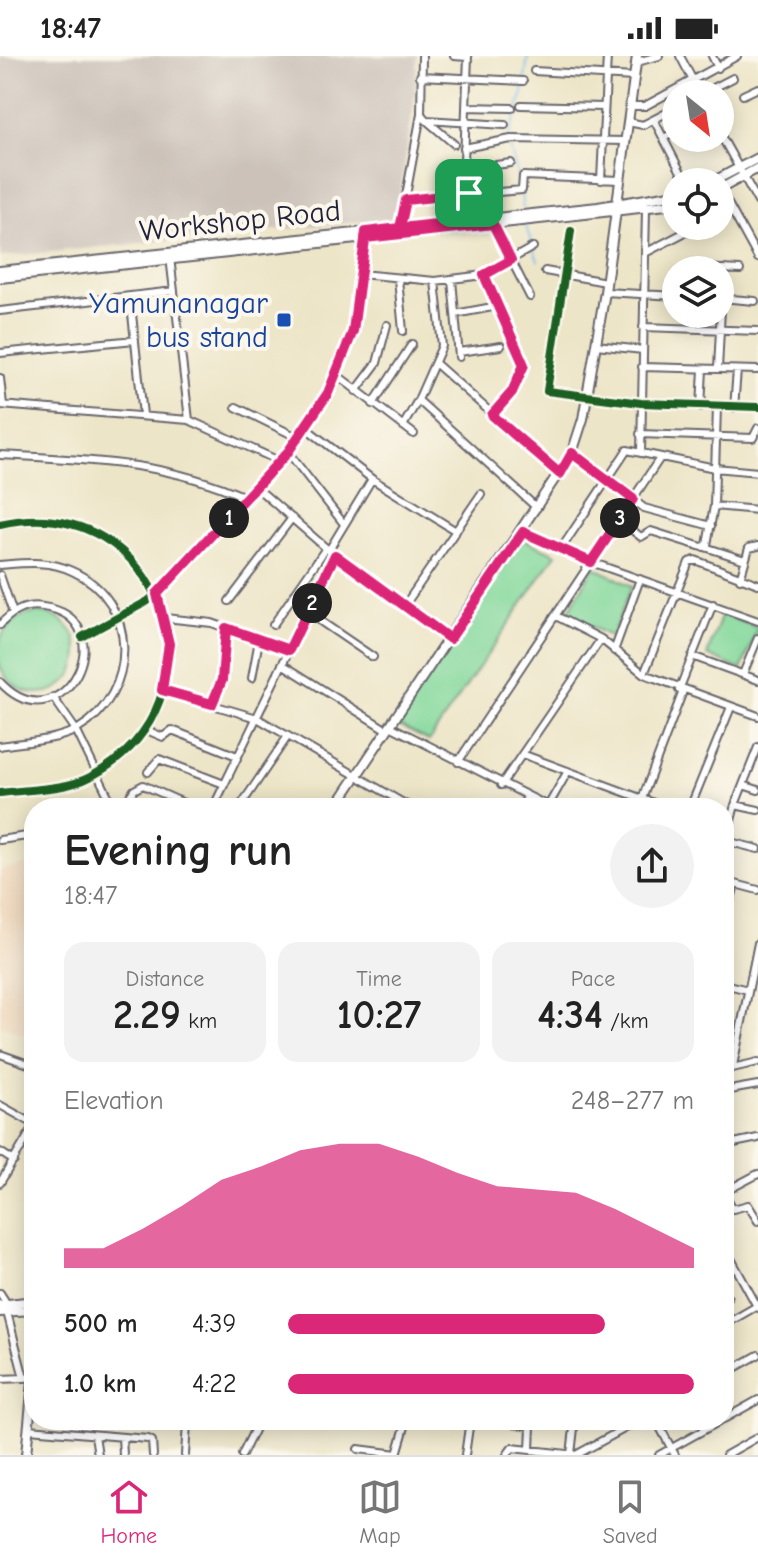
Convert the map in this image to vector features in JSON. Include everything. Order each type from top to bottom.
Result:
[{"type":"main road","points":[[342,798],[523,532],[572,453],[587,399],[606,287],[637,59]]},
{"type":"main road","points":[[734,178],[758,158]]},
{"type":"main road","points":[[734,175],[758,168]]},
{"type":"main road","name":"Workshop Road","points":[[0,271],[493,224],[616,208],[662,197]]},
{"type":"main road","name":"Workshop Road","points":[[366,235],[472,220],[662,206]]},
{"type":"main road","name":"Workshop Road","points":[[0,278],[170,256]]},
{"type":"main road","points":[[3,1308],[24,1303]]},
{"type":"main road","points":[[3,1308],[24,1309]]},
{"type":"main road","points":[[26,1455],[29,1430]]},
{"type":"street","points":[[400,228],[424,117],[420,76],[422,56]]},
{"type":"street","points":[[454,56],[468,56],[464,148],[472,220]]},
{"type":"street","points":[[601,180],[607,56]]},
{"type":"street","points":[[637,59],[659,56]]},
{"type":"street","points":[[680,56],[692,80]]},
{"type":"street","points":[[712,56],[718,68]]},
{"type":"street","points":[[694,80],[737,56]]},
{"type":"street","points":[[534,71],[634,77]]},
{"type":"street","points":[[420,76],[523,81]]},
{"type":"street","points":[[729,80],[733,78]]},
{"type":"street","points":[[743,95],[758,88]]},
{"type":"street","points":[[630,106],[645,106],[662,97]]},
{"type":"street","points":[[521,105],[604,107]]},
{"type":"street","points":[[466,107],[512,108]]},
{"type":"street","points":[[628,122],[643,125],[662,116]]},
{"type":"street","points":[[424,117],[465,125],[505,125]]},
{"type":"street","points":[[424,117],[454,144]]},
{"type":"street","points":[[654,120],[662,134]]},
{"type":"street","points":[[464,148],[509,140],[625,141]]},
{"type":"street","points":[[730,152],[758,202]]},
{"type":"street","points":[[442,172],[511,163]]},
{"type":"street","points":[[406,200],[520,190],[523,176],[620,180]]},
{"type":"street","points":[[641,453],[646,209]]},
{"type":"street","points":[[734,214],[758,258]]},
{"type":"street","points":[[493,224],[530,297]]},
{"type":"street","points":[[571,231],[545,389],[587,399],[701,407],[758,407]]},
{"type":"street","points":[[82,637],[157,594],[257,488],[299,438],[337,375],[353,331],[366,235]]},
{"type":"street","points":[[645,253],[670,240]]},
{"type":"street","points":[[360,274],[398,279],[452,280],[484,275],[533,247]]},
{"type":"street","points":[[170,256],[189,420]]},
{"type":"street","points":[[734,270],[740,270]]},
{"type":"street","points":[[545,271],[644,295],[662,296]]},
{"type":"street","points":[[484,275],[524,365],[512,392],[492,415]]},
{"type":"street","points":[[398,279],[403,331]]},
{"type":"street","points":[[452,280],[459,354],[501,346]]},
{"type":"street","points":[[403,426],[442,346],[435,281]]},
{"type":"street","points":[[0,311],[174,291]]},
{"type":"street","points":[[130,296],[143,415]]},
{"type":"street","points":[[734,299],[755,301]]},
{"type":"street","points":[[455,314],[498,306]]},
{"type":"street","points":[[356,391],[377,363],[387,325]]},
{"type":"street","points":[[643,327],[758,331]]},
{"type":"street","points":[[718,369],[720,329]]},
{"type":"street","points":[[0,353],[135,340]]},
{"type":"street","points":[[373,404],[412,344]]},
{"type":"street","points":[[596,345],[643,350]]},
{"type":"street","points":[[435,363],[560,474]]},
{"type":"street","points":[[642,367],[758,370]]},
{"type":"street","points":[[701,407],[703,369]]},
{"type":"street","points":[[734,408],[737,370]]},
{"type":"street","points":[[337,375],[414,434]]},
{"type":"street","points":[[0,378],[2,405],[189,420],[279,461]]},
{"type":"street","points":[[418,400],[538,509]]},
{"type":"street","points":[[236,407],[299,438]]},
{"type":"street","points":[[705,547],[714,506],[717,407]]},
{"type":"street","points":[[306,428],[372,479],[456,531]]},
{"type":"street","points":[[640,434],[753,438],[758,428]]},
{"type":"street","points":[[561,549],[627,450],[715,468],[758,472]]},
{"type":"street","points":[[288,452],[344,524]]},
{"type":"street","points":[[572,453],[608,482],[655,512],[711,526]]},
{"type":"street","points":[[0,455],[158,467],[200,478],[247,498]]},
{"type":"street","points":[[458,762],[660,458]]},
{"type":"street","points":[[218,798],[307,612],[330,551],[372,479]]},
{"type":"street","points":[[257,488],[330,551],[450,639]]},
{"type":"street","points":[[405,605],[481,494]]},
{"type":"street","points":[[714,506],[758,510]]},
{"type":"street","points":[[229,601],[292,518]]},
{"type":"street","points":[[0,524],[52,520],[92,531],[123,551],[157,594],[165,618],[169,656],[162,690],[144,729],[128,748],[98,772],[78,781],[0,793]]},
{"type":"street","points":[[619,520],[641,537],[651,531],[745,560]]},
{"type":"street","points":[[523,532],[591,562],[758,621]]},
{"type":"street","points":[[740,579],[750,547],[758,546]]},
{"type":"street","points":[[273,625],[330,551]]},
{"type":"street","points":[[644,674],[675,591],[691,560],[758,584]]},
{"type":"street","points":[[0,565],[34,562],[73,571],[98,589],[118,618],[126,653],[122,675],[105,705],[76,730],[0,746]]},
{"type":"street","points":[[0,575],[13,613]]},
{"type":"street","points":[[614,651],[640,579]]},
{"type":"street","points":[[642,798],[713,604]]},
{"type":"street","points":[[0,625],[25,607],[53,608],[65,615],[82,637],[85,651],[76,679],[53,697],[25,699],[0,682]]},
{"type":"street","points":[[307,612],[373,657]]},
{"type":"street","points":[[556,616],[601,639],[644,674],[681,690],[758,714]]},
{"type":"street","points":[[165,618],[226,628],[289,650]]},
{"type":"street","points":[[212,704],[222,680],[226,628]]},
{"type":"street","points":[[743,674],[758,638]]},
{"type":"street","points":[[501,785],[601,639]]},
{"type":"street","points":[[252,678],[259,640]]},
{"type":"street","points":[[692,656],[758,680]]},
{"type":"street","points":[[282,664],[388,728],[527,797]]},
{"type":"street","points":[[162,690],[257,718],[393,798]]},
{"type":"street","points":[[53,697],[76,730],[110,798]]},
{"type":"street","points":[[694,798],[731,707]]},
{"type":"street","points":[[144,729],[163,737],[172,730],[237,756]]},
{"type":"street","points":[[246,798],[288,736]]},
{"type":"street","points":[[758,749],[735,805],[758,810]]},
{"type":"street","points":[[522,754],[639,798]]},
{"type":"street","points":[[148,772],[159,759],[224,784]]},
{"type":"street","points":[[554,798],[568,771]]},
{"type":"street","points":[[129,798],[143,785],[172,798]]},
{"type":"street","points":[[743,785],[758,790]]},
{"type":"street","points":[[0,840],[24,836]]},
{"type":"street","points":[[734,845],[758,849]]},
{"type":"street","points":[[734,888],[735,884],[758,890]]},
{"type":"street","points":[[734,1061],[758,943]]},
{"type":"street","points":[[734,986],[748,990]]},
{"type":"street","points":[[747,1000],[758,1001]]},
{"type":"street","points":[[0,1054],[24,1062]]},
{"type":"street","points":[[734,1066],[758,1062]]},
{"type":"street","points":[[734,1089],[758,1085]]},
{"type":"street","points":[[0,1105],[24,1119]]},
{"type":"street","points":[[734,1143],[758,1138]]},
{"type":"street","points":[[0,1183],[24,1143]]},
{"type":"street","points":[[0,1152],[14,1161]]},
{"type":"street","points":[[734,1187],[758,1174]]},
{"type":"street","points":[[734,1209],[748,1205],[758,1221]]},
{"type":"street","points":[[734,1264],[758,1307],[734,1320]]},
{"type":"street","points":[[0,1293],[24,1360]]},
{"type":"street","points":[[734,1368],[758,1355]]},
{"type":"street","points":[[0,1379],[24,1376]]},
{"type":"street","points":[[734,1413],[758,1400]]},
{"type":"street","points":[[40,1430],[151,1440],[153,1455]]},
{"type":"street","points":[[185,1455],[187,1430]]},
{"type":"street","points":[[242,1455],[254,1430]]},
{"type":"street","points":[[358,1449],[397,1454],[404,1430]]},
{"type":"street","points":[[465,1455],[469,1430]]},
{"type":"street","points":[[530,1450],[531,1430]]},
{"type":"street","points":[[574,1455],[575,1430]]},
{"type":"street","points":[[507,1455],[512,1448],[574,1455],[621,1430]]},
{"type":"street","points":[[661,1430],[673,1452]]},
{"type":"street","points":[[659,1455],[673,1452],[706,1430]]},
{"type":"street","points":[[95,1435],[98,1455]]},
{"type":"street","points":[[122,1437],[123,1455]]},
{"type":"street","points":[[730,1454],[757,1440]]},
{"type":"shaded area","points":[[0,56],[417,56],[414,102],[396,218],[0,257]]},
{"type":"shaded area","points":[[24,865],[24,1034],[0,1025],[0,870]]},
{"type":"green space","points":[[522,539],[556,554],[429,741],[395,724]]},
{"type":"green space","points":[[594,567],[632,586],[611,637],[567,614]]},
{"type":"green space","points":[[30,614],[46,614],[60,620],[71,631],[77,645],[77,661],[71,675],[60,686],[46,692],[30,692],[16,686],[5,675],[-1,661],[-1,645],[5,631],[16,620]]},
{"type":"green space","points":[[722,614],[758,628],[741,670],[707,655]]},
{"type":"waterway","points":[[509,136],[523,93],[528,56]]},
{"type":"waterway","points":[[509,142],[520,187]]},
{"type":"waterway","points":[[521,193],[523,208]]},
{"type":"waterway","points":[[526,227],[538,261]]},
{"type":"cycle path","points":[[571,231],[547,391],[641,403],[758,407]]},
{"type":"cycle path","points":[[82,637],[148,601],[168,584],[247,501],[318,410],[336,376],[354,328],[366,232]]},
{"type":"cycle path","points":[[0,524],[57,521],[103,538],[138,568],[160,608],[168,654],[160,700],[134,743],[90,777],[80,781],[58,787],[0,793]]},
{"type":"place","name":"Yamunanagar bus stand","points":[[284,320]]},
{"type":"route","points":[[469,193],[406,200],[400,228],[366,232],[360,274],[356,318],[350,344],[328,393],[288,452],[157,594],[169,644],[162,690],[212,704],[222,680],[220,665],[226,628],[289,650],[335,555],[450,639],[523,532],[591,562],[633,499],[572,453],[560,474],[492,415],[512,392],[524,365],[484,275],[511,260],[493,224],[365,238],[366,232],[472,220],[469,193]]}]
